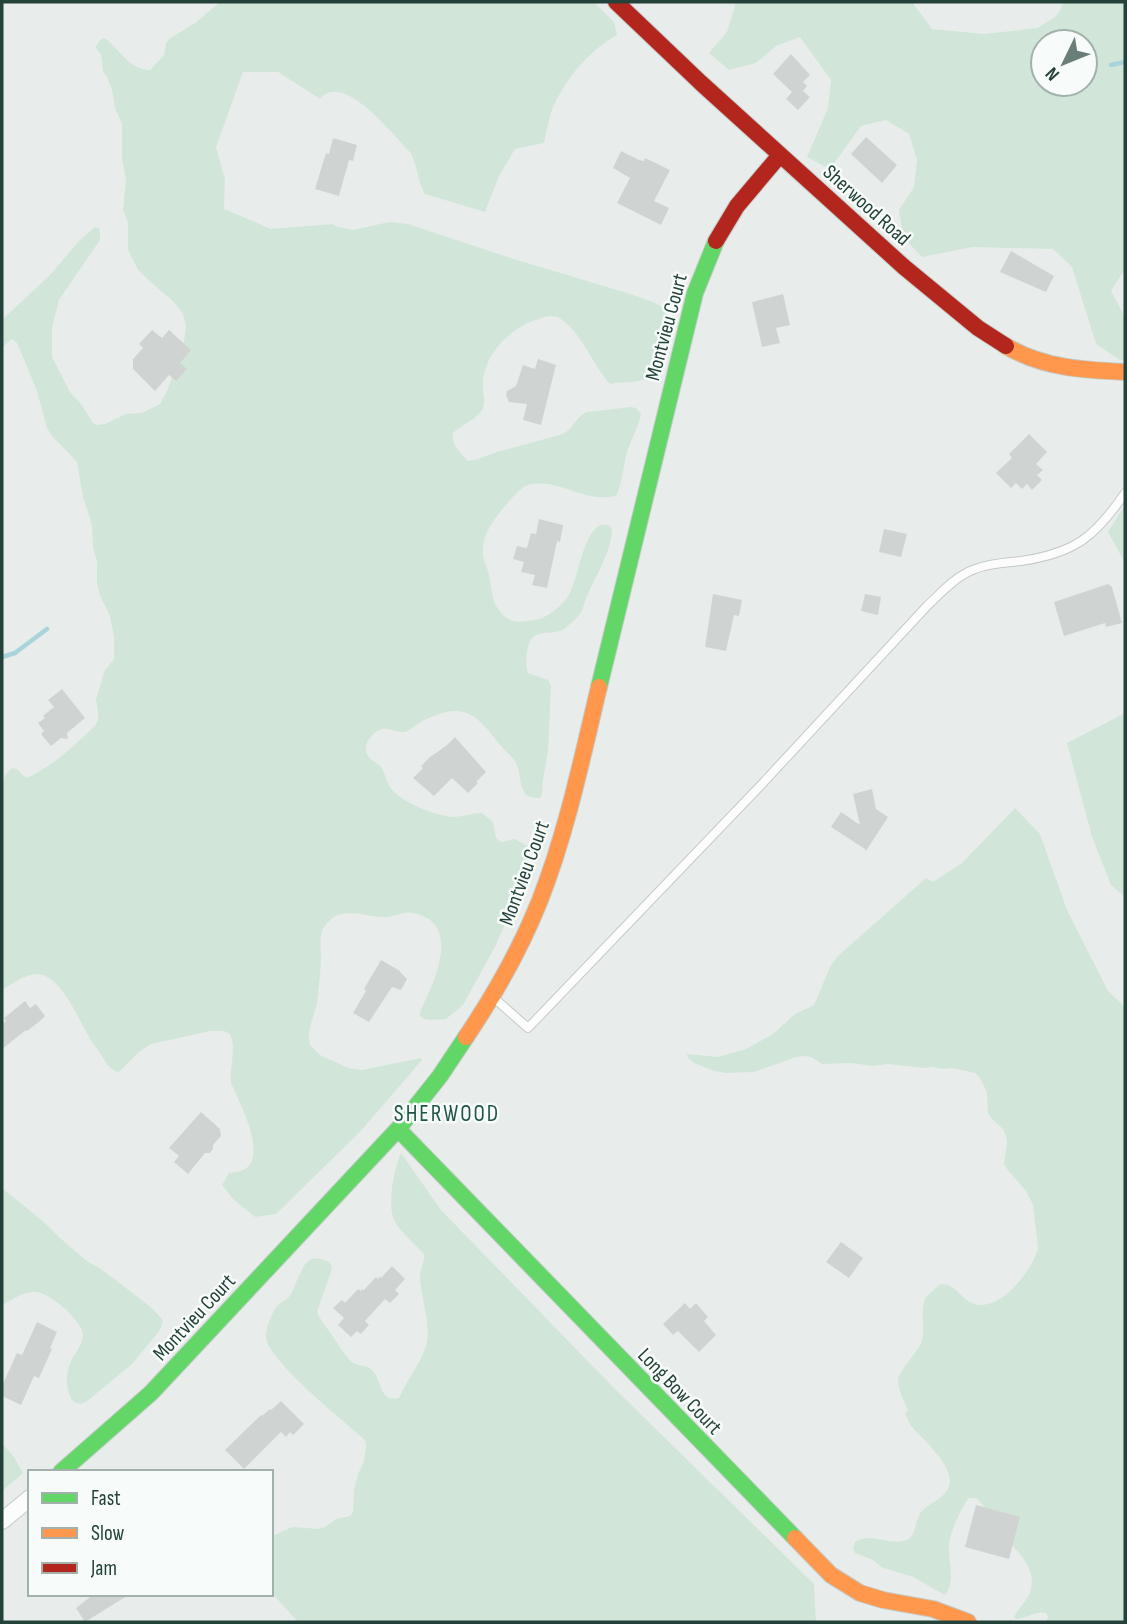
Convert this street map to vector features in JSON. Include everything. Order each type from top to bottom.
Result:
[{"type":"street","name":"Sherwood Road","points":[[616,2],[917,278],[1001,344],[1044,364],[1125,372]]},
{"type":"street","name":"Montvieu Court","points":[[63,1470],[151,1393],[398,1129],[457,1053],[493,996],[540,900],[570,807],[695,293],[722,229],[745,196],[780,155]]},
{"type":"street","name":"Long Bow Court","points":[[398,1129],[831,1575],[868,1596],[932,1609],[968,1622]]},
{"type":"street","points":[[2,1521],[28,1500]]},
{"type":"lane","points":[[493,996],[528,1028],[927,606],[952,583],[970,571],[982,567],[1034,559],[1064,551],[1084,541],[1098,529],[1125,494]]},
{"type":"green space","points":[[220,2],[594,2],[614,22],[617,35],[588,57],[566,84],[552,109],[544,143],[515,149],[499,176],[485,212],[425,194],[410,152],[381,121],[354,99],[342,93],[330,92],[320,99],[278,72],[243,72],[216,147],[225,179],[224,209],[271,229],[332,224],[353,230],[389,222],[408,224],[653,302],[661,306],[668,317],[668,331],[663,349],[651,373],[639,381],[610,384],[575,333],[561,319],[549,316],[526,324],[498,346],[486,366],[482,410],[453,433],[455,445],[468,461],[563,434],[587,412],[631,407],[641,414],[627,452],[616,496],[594,497],[553,485],[529,485],[518,492],[491,524],[483,546],[495,603],[507,618],[522,622],[542,618],[562,604],[571,591],[584,549],[593,531],[603,525],[612,529],[606,556],[580,614],[564,629],[536,635],[529,644],[526,660],[528,673],[548,680],[551,686],[548,751],[540,798],[527,795],[515,761],[481,723],[461,711],[444,713],[406,731],[379,730],[368,740],[366,749],[370,758],[381,767],[393,791],[404,799],[425,810],[446,816],[482,813],[493,822],[496,838],[501,842],[515,839],[527,846],[519,890],[496,945],[463,1005],[446,1019],[431,1020],[420,1016],[440,956],[441,941],[437,929],[428,919],[413,913],[381,917],[347,913],[334,917],[325,926],[321,936],[319,987],[310,1029],[310,1045],[320,1055],[348,1068],[362,1070],[421,1058],[422,1060],[360,1132],[276,1214],[255,1217],[233,1199],[222,1185],[229,1173],[241,1171],[250,1165],[253,1155],[253,1143],[246,1116],[231,1083],[233,1046],[230,1034],[210,1031],[151,1044],[119,1072],[106,1062],[54,981],[46,976],[32,974],[2,990],[2,786],[11,769],[18,770],[26,778],[63,755],[95,726],[98,720],[96,699],[105,670],[114,659],[114,637],[110,616],[97,584],[92,525],[83,497],[77,462],[47,428],[37,391],[17,343],[12,339],[2,347],[2,320],[50,275],[80,240],[95,227],[99,228],[100,240],[59,300],[52,328],[52,357],[70,392],[97,425],[126,414],[142,413],[160,404],[183,348],[186,326],[182,312],[138,270],[128,250],[128,223],[123,210],[126,180],[122,159],[122,124],[103,71],[101,54],[96,46],[104,38],[132,64],[150,70],[164,55],[169,39],[195,23]]},
{"type":"green space","points":[[734,2],[912,2],[932,29],[984,34],[1029,29],[1029,98],[1099,98],[1099,28],[1037,28],[1054,18],[1063,2],[1125,2],[1125,269],[1111,291],[1125,317],[1125,360],[1120,360],[1096,344],[1072,267],[1053,249],[973,247],[922,257],[903,237],[899,210],[914,187],[917,160],[909,134],[886,120],[861,126],[830,169],[807,157],[828,108],[831,80],[800,37],[776,46],[756,63],[729,70],[709,53],[727,32]]},
{"type":"green space","points":[[1125,505],[1125,563],[1108,532]]},
{"type":"green space","points":[[1125,713],[1125,897],[1111,885],[1092,837],[1067,743]]},
{"type":"green space","points":[[1015,808],[1040,834],[1067,910],[1108,991],[1125,1007],[1125,1622],[1046,1622],[1048,1617],[1043,1612],[1016,1619],[1014,1617],[1031,1589],[1030,1572],[1022,1556],[976,1498],[969,1498],[966,1502],[951,1534],[951,1578],[945,1595],[913,1577],[881,1567],[873,1560],[855,1553],[853,1548],[855,1542],[866,1538],[907,1540],[913,1534],[921,1512],[943,1495],[950,1484],[949,1475],[939,1457],[911,1426],[905,1414],[908,1411],[898,1384],[901,1373],[921,1343],[925,1299],[941,1284],[950,1286],[972,1303],[993,1303],[1022,1278],[1038,1248],[1033,1205],[1026,1191],[1004,1164],[1006,1136],[988,1113],[987,1092],[980,1078],[975,1073],[953,1068],[822,1064],[804,1056],[754,1072],[726,1073],[694,1063],[687,1054],[718,1057],[746,1049],[773,1034],[795,1014],[814,1005],[830,967],[838,956],[926,878],[933,882],[962,863]]},
{"type":"green space","points":[[401,1153],[441,1210],[613,1387],[814,1584],[816,1622],[298,1622],[273,1594],[273,1536],[292,1527],[319,1529],[336,1519],[350,1516],[366,1446],[365,1440],[308,1390],[279,1360],[269,1347],[266,1337],[268,1324],[277,1306],[290,1295],[306,1263],[317,1258],[329,1262],[332,1266],[331,1272],[317,1312],[349,1359],[372,1370],[387,1397],[399,1398],[423,1354],[428,1334],[420,1276],[424,1254],[400,1229],[392,1213],[392,1186]]},
{"type":"green space","points":[[2,1188],[88,1262],[152,1308],[162,1319],[160,1330],[132,1364],[86,1402],[74,1402],[68,1388],[69,1366],[83,1336],[73,1316],[50,1298],[37,1292],[23,1294],[2,1305]]},
{"type":"green space","points":[[2,1443],[23,1473],[2,1491]]},
{"type":"building","points":[[791,54],[810,75],[803,82],[807,86],[803,91],[810,97],[798,110],[786,99],[792,92],[773,74]]},
{"type":"building","points":[[866,137],[897,165],[882,183],[851,154]]},
{"type":"building","points":[[333,138],[357,145],[353,161],[349,160],[339,196],[315,189]]},
{"type":"building","points":[[621,151],[639,160],[644,161],[645,158],[670,170],[654,201],[669,208],[661,225],[617,203],[630,178],[613,168]]},
{"type":"building","points":[[1011,251],[1054,276],[1046,292],[1000,272]]},
{"type":"building","points":[[783,294],[790,325],[776,328],[780,343],[762,347],[752,302]]},
{"type":"building","points":[[152,330],[162,338],[169,330],[191,350],[180,363],[187,369],[176,381],[169,375],[155,391],[133,369],[133,359],[143,348],[139,344]]},
{"type":"building","points":[[538,359],[556,365],[541,425],[523,420],[527,404],[509,402],[506,395],[507,391],[516,386],[523,365],[535,369]]},
{"type":"building","points":[[1029,434],[1047,452],[1036,464],[1043,470],[1037,475],[1042,480],[1032,490],[1027,484],[1022,489],[1016,483],[1011,488],[996,473],[1012,458],[1009,454]]},
{"type":"building","points":[[539,519],[563,525],[547,588],[532,585],[535,575],[521,572],[524,562],[513,559],[517,546],[527,548],[531,533],[536,534]]},
{"type":"building","points":[[884,529],[907,534],[901,557],[879,552]]},
{"type":"building","points":[[1108,584],[1112,587],[1122,623],[1106,627],[1105,623],[1064,636],[1054,602]]},
{"type":"building","points":[[713,594],[742,600],[739,616],[734,615],[726,651],[705,647]]},
{"type":"building","points":[[865,594],[881,597],[878,615],[861,611]]},
{"type":"building","points":[[62,689],[85,718],[67,733],[68,739],[61,738],[51,746],[41,734],[44,731],[38,723],[54,707],[48,700]]},
{"type":"building","points":[[455,737],[486,772],[468,793],[452,778],[434,796],[413,778],[430,757]]},
{"type":"building","points":[[872,789],[876,809],[888,817],[866,851],[831,827],[841,812],[860,825],[853,794]]},
{"type":"building","points":[[381,960],[400,971],[407,979],[401,990],[392,987],[369,1022],[353,1013]]},
{"type":"building","points":[[25,1001],[30,1008],[36,1004],[45,1016],[2,1049],[2,1024],[6,1021],[4,1018]]},
{"type":"building","points":[[201,1112],[220,1129],[221,1136],[210,1153],[205,1153],[188,1174],[174,1162],[179,1156],[169,1148]]},
{"type":"building","points":[[841,1242],[863,1258],[849,1278],[826,1262]]},
{"type":"building","points":[[392,1266],[405,1279],[395,1290],[399,1294],[390,1303],[385,1299],[365,1321],[369,1325],[361,1334],[357,1331],[351,1337],[338,1325],[344,1318],[333,1308],[342,1300],[345,1303],[358,1289],[364,1290],[376,1277],[381,1278]]},
{"type":"building","points":[[685,1303],[690,1309],[696,1303],[708,1317],[704,1321],[716,1335],[699,1352],[678,1331],[673,1335],[663,1324]]},
{"type":"building","points":[[37,1322],[57,1332],[39,1378],[34,1376],[21,1405],[2,1396],[2,1386],[17,1353],[22,1355]]},
{"type":"building","points":[[281,1401],[304,1424],[293,1435],[290,1432],[286,1437],[281,1432],[244,1469],[225,1450],[261,1415]]},
{"type":"building","points":[[976,1505],[1020,1517],[1009,1559],[965,1547]]},
{"type":"building","points":[[91,1596],[127,1596],[85,1622],[76,1608]]},
{"type":"waterway","points":[[1111,65],[1125,62]]},
{"type":"waterway","points":[[2,657],[15,653],[47,629]]},
{"type":"traffic: fast","points":[[599,687],[695,293],[716,241]]},
{"type":"traffic: fast","points":[[63,1470],[151,1393],[398,1129],[440,1076],[466,1037]]},
{"type":"traffic: fast","points":[[398,1129],[795,1538]]},
{"type":"traffic: slow","points":[[1006,346],[1049,363],[1079,369],[1125,372]]},
{"type":"traffic: slow","points":[[466,1037],[507,970],[550,874],[599,687]]},
{"type":"traffic: slow","points":[[795,1538],[831,1575],[860,1593],[933,1609],[968,1622]]},
{"type":"traffic: jam","points":[[616,2],[904,267],[978,328],[1006,346]]},
{"type":"traffic: jam","points":[[716,241],[737,206],[780,155]]},
{"type":"district","name":"SHERWOOD","points":[[447,1113]]}]
